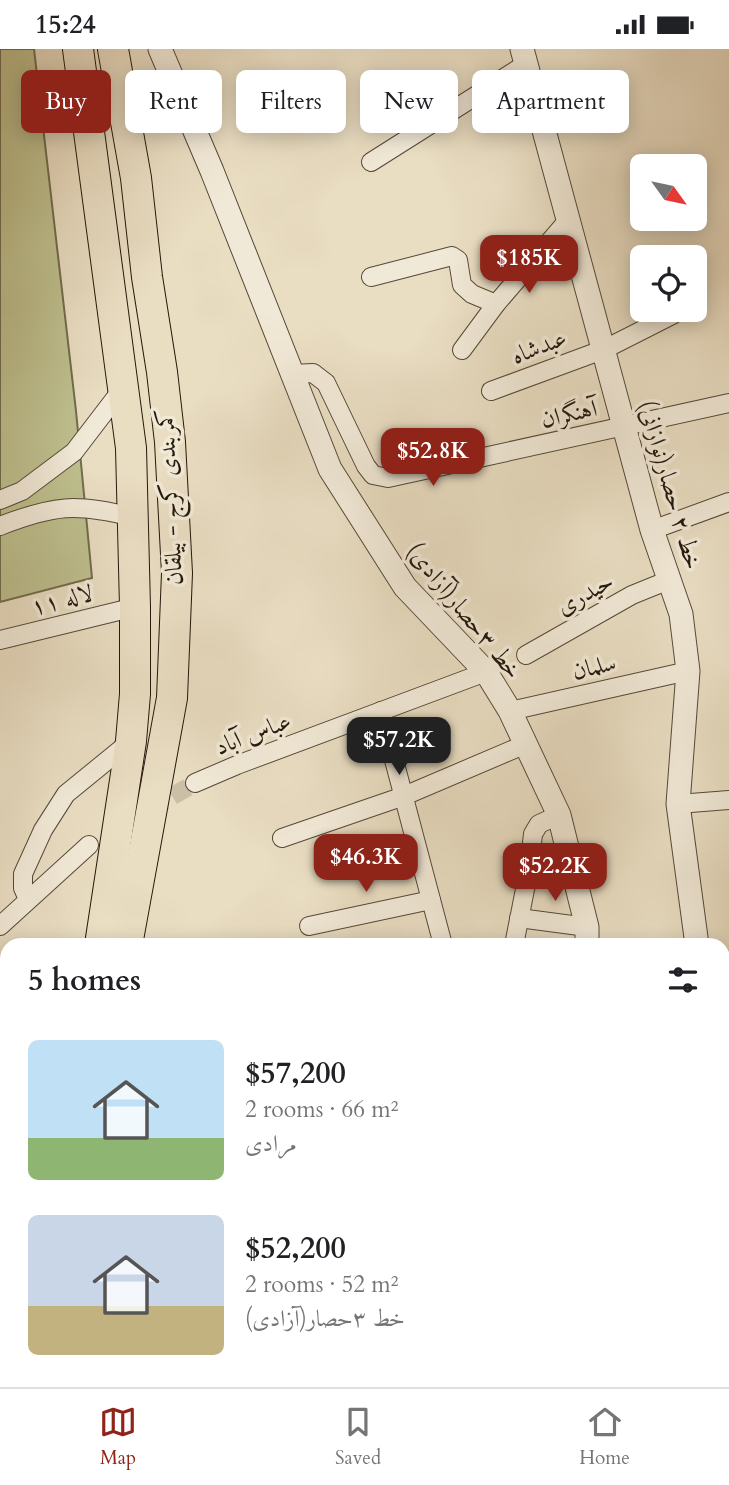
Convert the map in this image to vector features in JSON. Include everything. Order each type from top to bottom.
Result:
[{"type":"highway","name":"کمربندی کرج - بیلقان","points":[[78,49],[131,448],[135,694],[131,741],[101,938]]},
{"type":"highway","name":"کمربندی کرج - بیلقان","points":[[113,49],[136,178],[170,442],[177,573],[172,698],[134,938]]},
{"type":"highway","points":[[131,448],[170,442]]},
{"type":"street","name":"خط ۳حصار(آزادی)","points":[[160,49],[212,170],[330,470],[405,586],[486,672],[510,711],[559,815],[587,936]]},
{"type":"street","points":[[371,162],[524,56]]},
{"type":"street","name":"خط ۲ حصار(نوازانی)","points":[[524,56],[652,530],[681,614],[688,671],[678,804],[696,938]]},
{"type":"street","points":[[462,350],[496,304],[569,219]]},
{"type":"street","points":[[370,277],[452,255],[458,260],[462,285],[496,304]]},
{"type":"street","name":"عبدشاه","points":[[491,391],[605,349],[658,322]]},
{"type":"street","name":"آهنگران","points":[[292,374],[313,373],[326,383],[366,466],[373,475],[388,478],[729,403]]},
{"type":"street","points":[[0,501],[22,491],[74,452],[123,388]]},
{"type":"street","points":[[22,491],[30,515]]},
{"type":"street","points":[[652,530],[729,502]]},
{"type":"street","points":[[0,526],[30,515],[65,507],[98,509],[132,517]]},
{"type":"street","name":"حیدری","points":[[526,655],[632,595],[669,580]]},
{"type":"street","name":"لاله ۱۱","points":[[0,640],[135,607]]},
{"type":"street","name":"سلمان","points":[[510,711],[688,671]]},
{"type":"street","name":"عباس آباد","points":[[195,783],[486,672]]},
{"type":"street","points":[[381,711],[441,938]]},
{"type":"street","points":[[28,899],[23,888],[23,874],[43,830],[66,794],[131,741]]},
{"type":"street","points":[[282,838],[404,796],[526,744]]},
{"type":"street","points":[[678,804],[729,800]]},
{"type":"street","points":[[515,938],[533,834],[539,824],[559,815]]},
{"type":"street","points":[[0,926],[89,845]]},
{"type":"street","points":[[309,926],[431,900]]},
{"type":"street","points":[[519,918],[587,936]]},
{"type":"green space","points":[[0,49],[34,49],[36,70],[21,70],[21,133],[44,133],[92,578],[0,602]]},
{"type":"tunnel","points":[[149,810],[195,783]]}]
